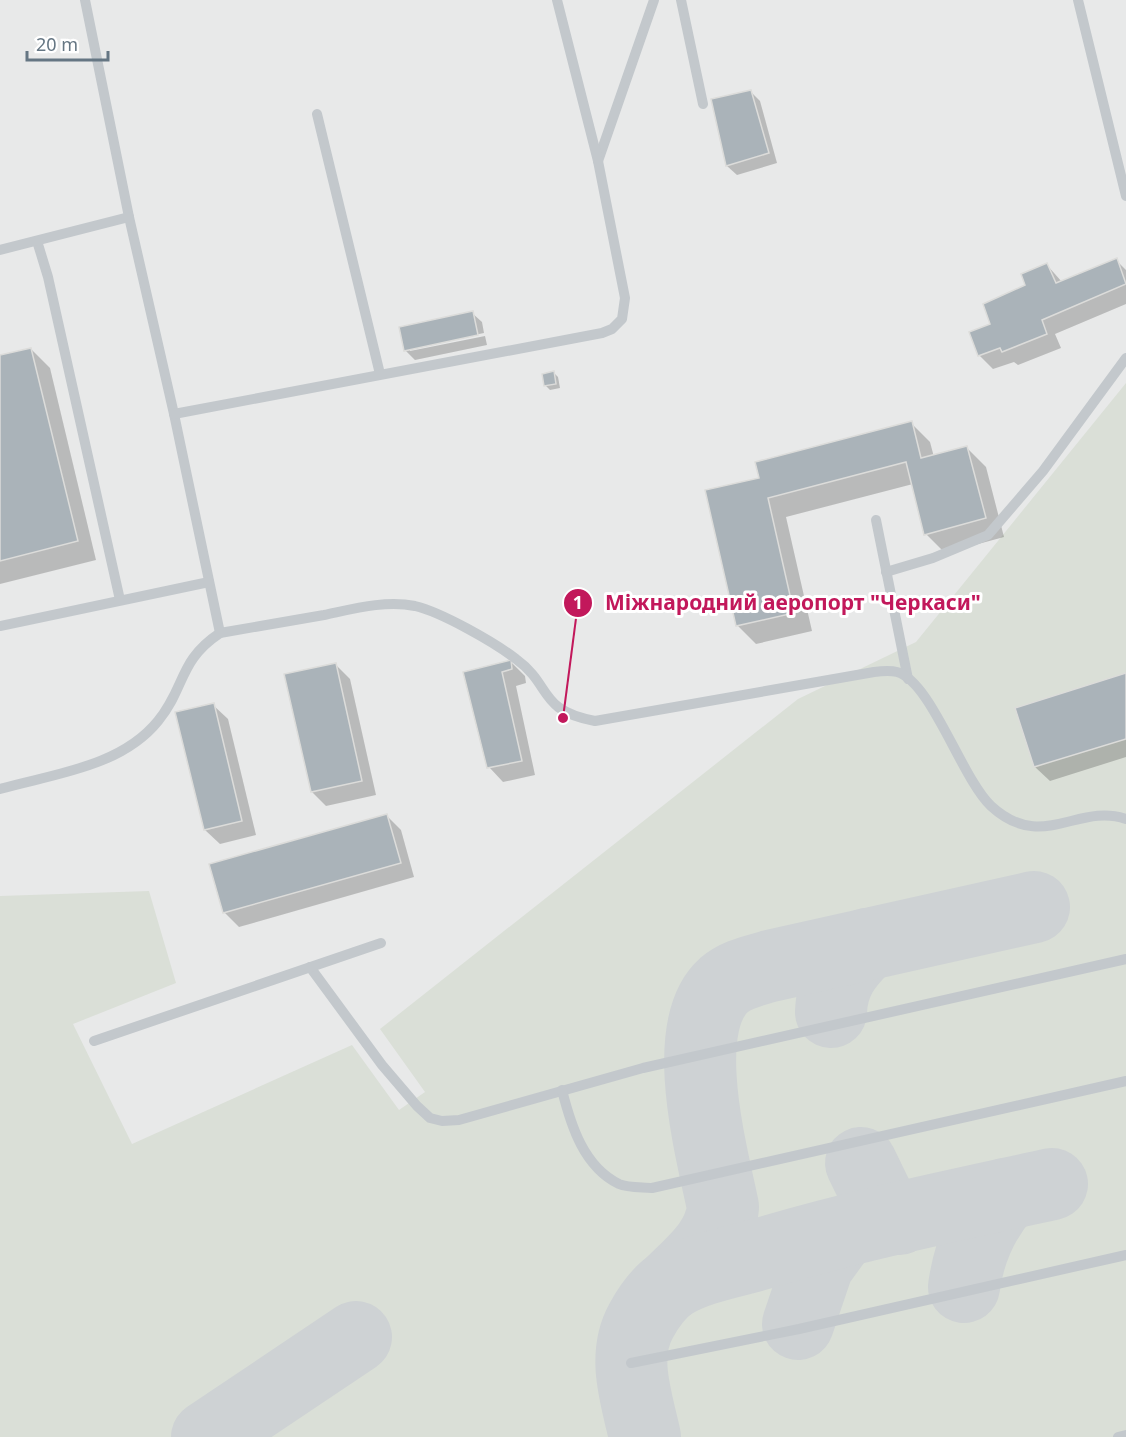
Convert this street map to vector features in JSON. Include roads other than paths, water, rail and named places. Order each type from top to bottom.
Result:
[{"type":"lane","points":[[85,0],[129,217],[174,414],[220,633]]},
{"type":"lane","points":[[174,414],[602,333],[617,325],[625,310],[625,298],[598,161],[557,0]]},
{"type":"lane","points":[[598,161],[654,0]]},
{"type":"lane","points":[[681,0],[703,104]]},
{"type":"lane","points":[[1078,0],[1126,196]]},
{"type":"lane","points":[[317,114],[380,374]]},
{"type":"lane","points":[[0,250],[129,217]]},
{"type":"lane","points":[[37,241],[48,278],[120,600]]},
{"type":"lane","points":[[886,572],[933,558],[988,535],[1042,471],[1126,358]]},
{"type":"lane","points":[[876,520],[908,679]]},
{"type":"lane","points":[[0,626],[209,582]]},
{"type":"lane","points":[[0,789],[106,759],[145,735],[172,700],[182,674],[193,656],[205,643],[220,633],[380,604],[415,606],[443,617],[502,650],[525,666],[556,708],[572,717],[595,721],[874,672],[897,672],[908,679],[933,712],[977,792],[999,812],[1030,827],[1050,828],[1104,815],[1126,819]]},
{"type":"lane","points":[[94,1041],[381,944]]},
{"type":"lane","points":[[310,967],[382,1065],[430,1118],[442,1121],[459,1120],[666,1062],[1126,959]]},
{"type":"lane","points":[[562,1090],[572,1128],[600,1172],[622,1185],[652,1188],[1126,1081]]},
{"type":"lane","points":[[631,1363],[799,1329],[1126,1255]]},
{"type":"lane","points":[[1118,1437],[1126,1435]]},
{"type":"place","name":"Міжнародний аеропорт \"Черкаси\"","points":[[563,718]]}]
